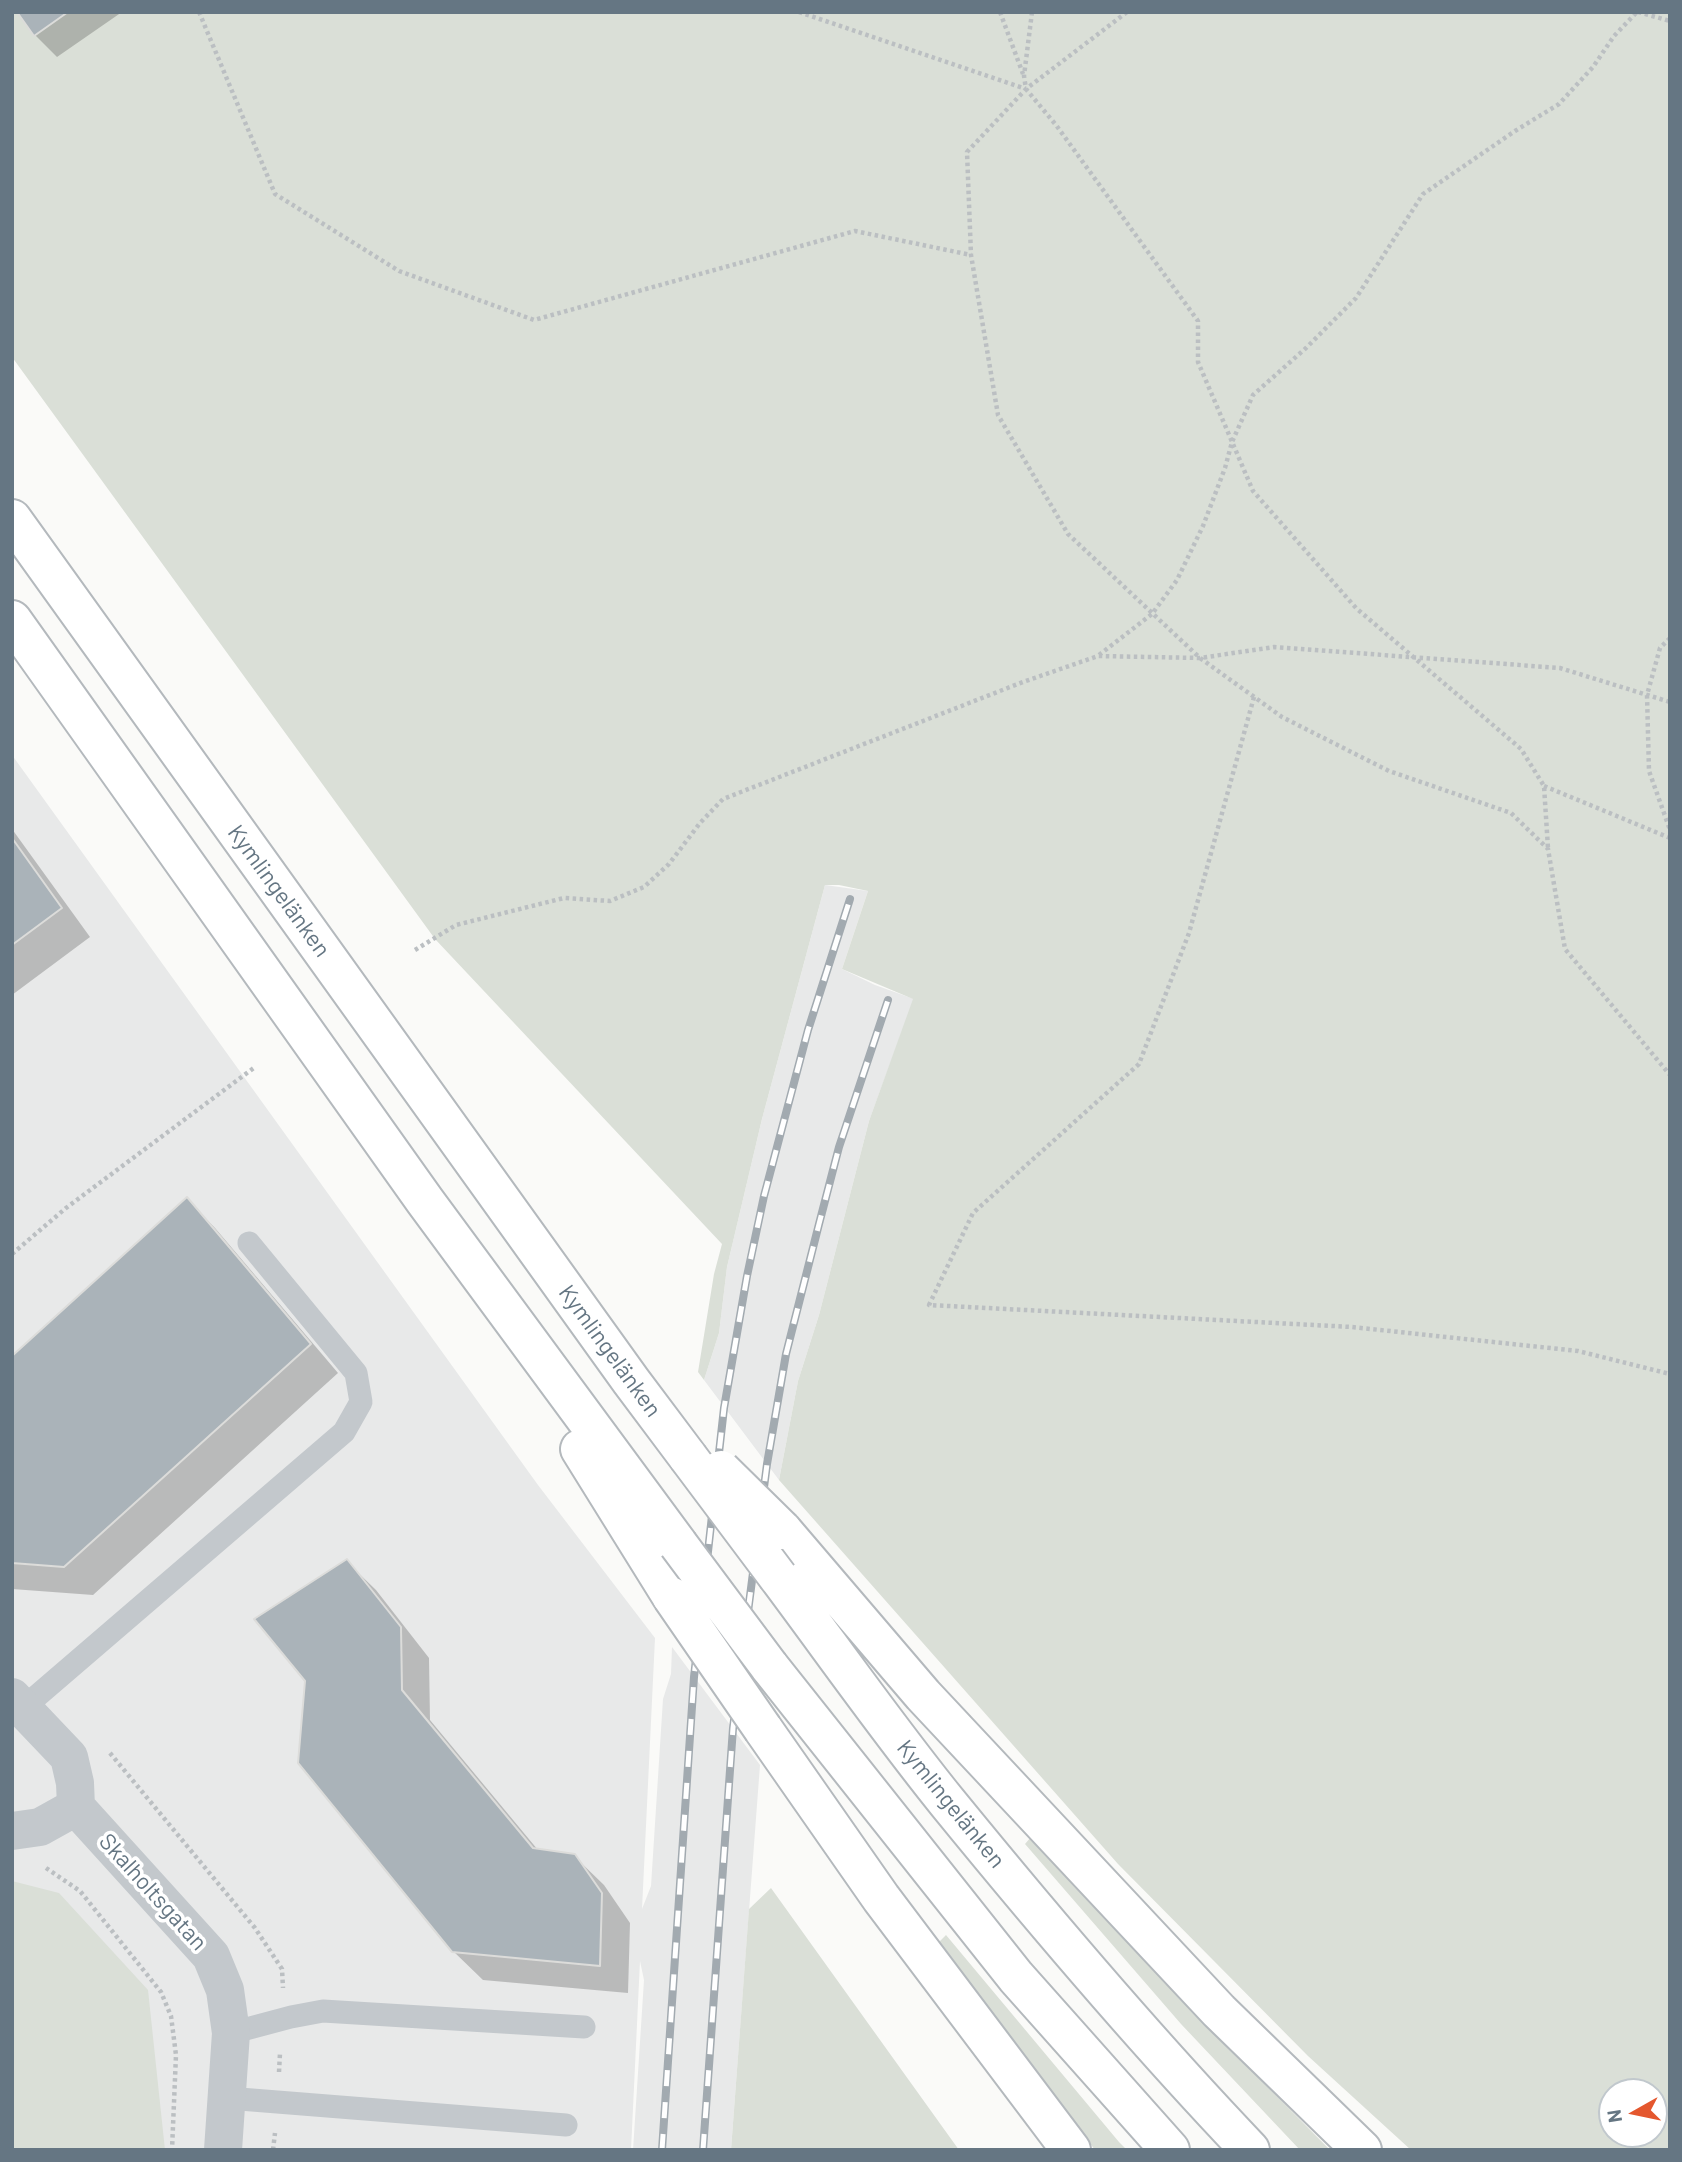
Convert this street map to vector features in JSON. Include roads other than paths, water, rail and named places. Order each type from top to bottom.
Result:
[{"type":"highway","name":"Kymlingelänken","points":[[12,519],[631,1381],[689,1448],[778,1577],[946,1800],[1171,2065],[1251,2150]]},
{"type":"highway","points":[[12,620],[425,1201],[769,1667],[1016,1977],[1170,2150]]},
{"type":"highway","points":[[425,1201],[671,1597],[881,1898],[1071,2150]]},
{"type":"highway","points":[[689,1448],[782,1530],[932,1705],[1219,2011],[1362,2150]]},
{"type":"street","points":[[12,1831],[40,1827],[76,1807],[75,1783],[69,1757],[18,1702]]},
{"type":"street","name":"Skalholtsgatan","points":[[76,1807],[211,1956],[225,1990],[231,2033],[223,2150]]},
{"type":"lane","points":[[18,1702],[344,1432],[361,1402],[356,1373],[248,1242]]},
{"type":"lane","points":[[231,2033],[323,2011],[584,2027]]},
{"type":"lane","points":[[227,2098],[566,2125]]},
{"type":"railway","points":[[662,2150],[694,1677],[724,1408],[764,1196],[808,1030],[850,899]]},
{"type":"railway","points":[[703,2150],[733,1728],[767,1464],[786,1354],[839,1147],[888,1000]]}]
